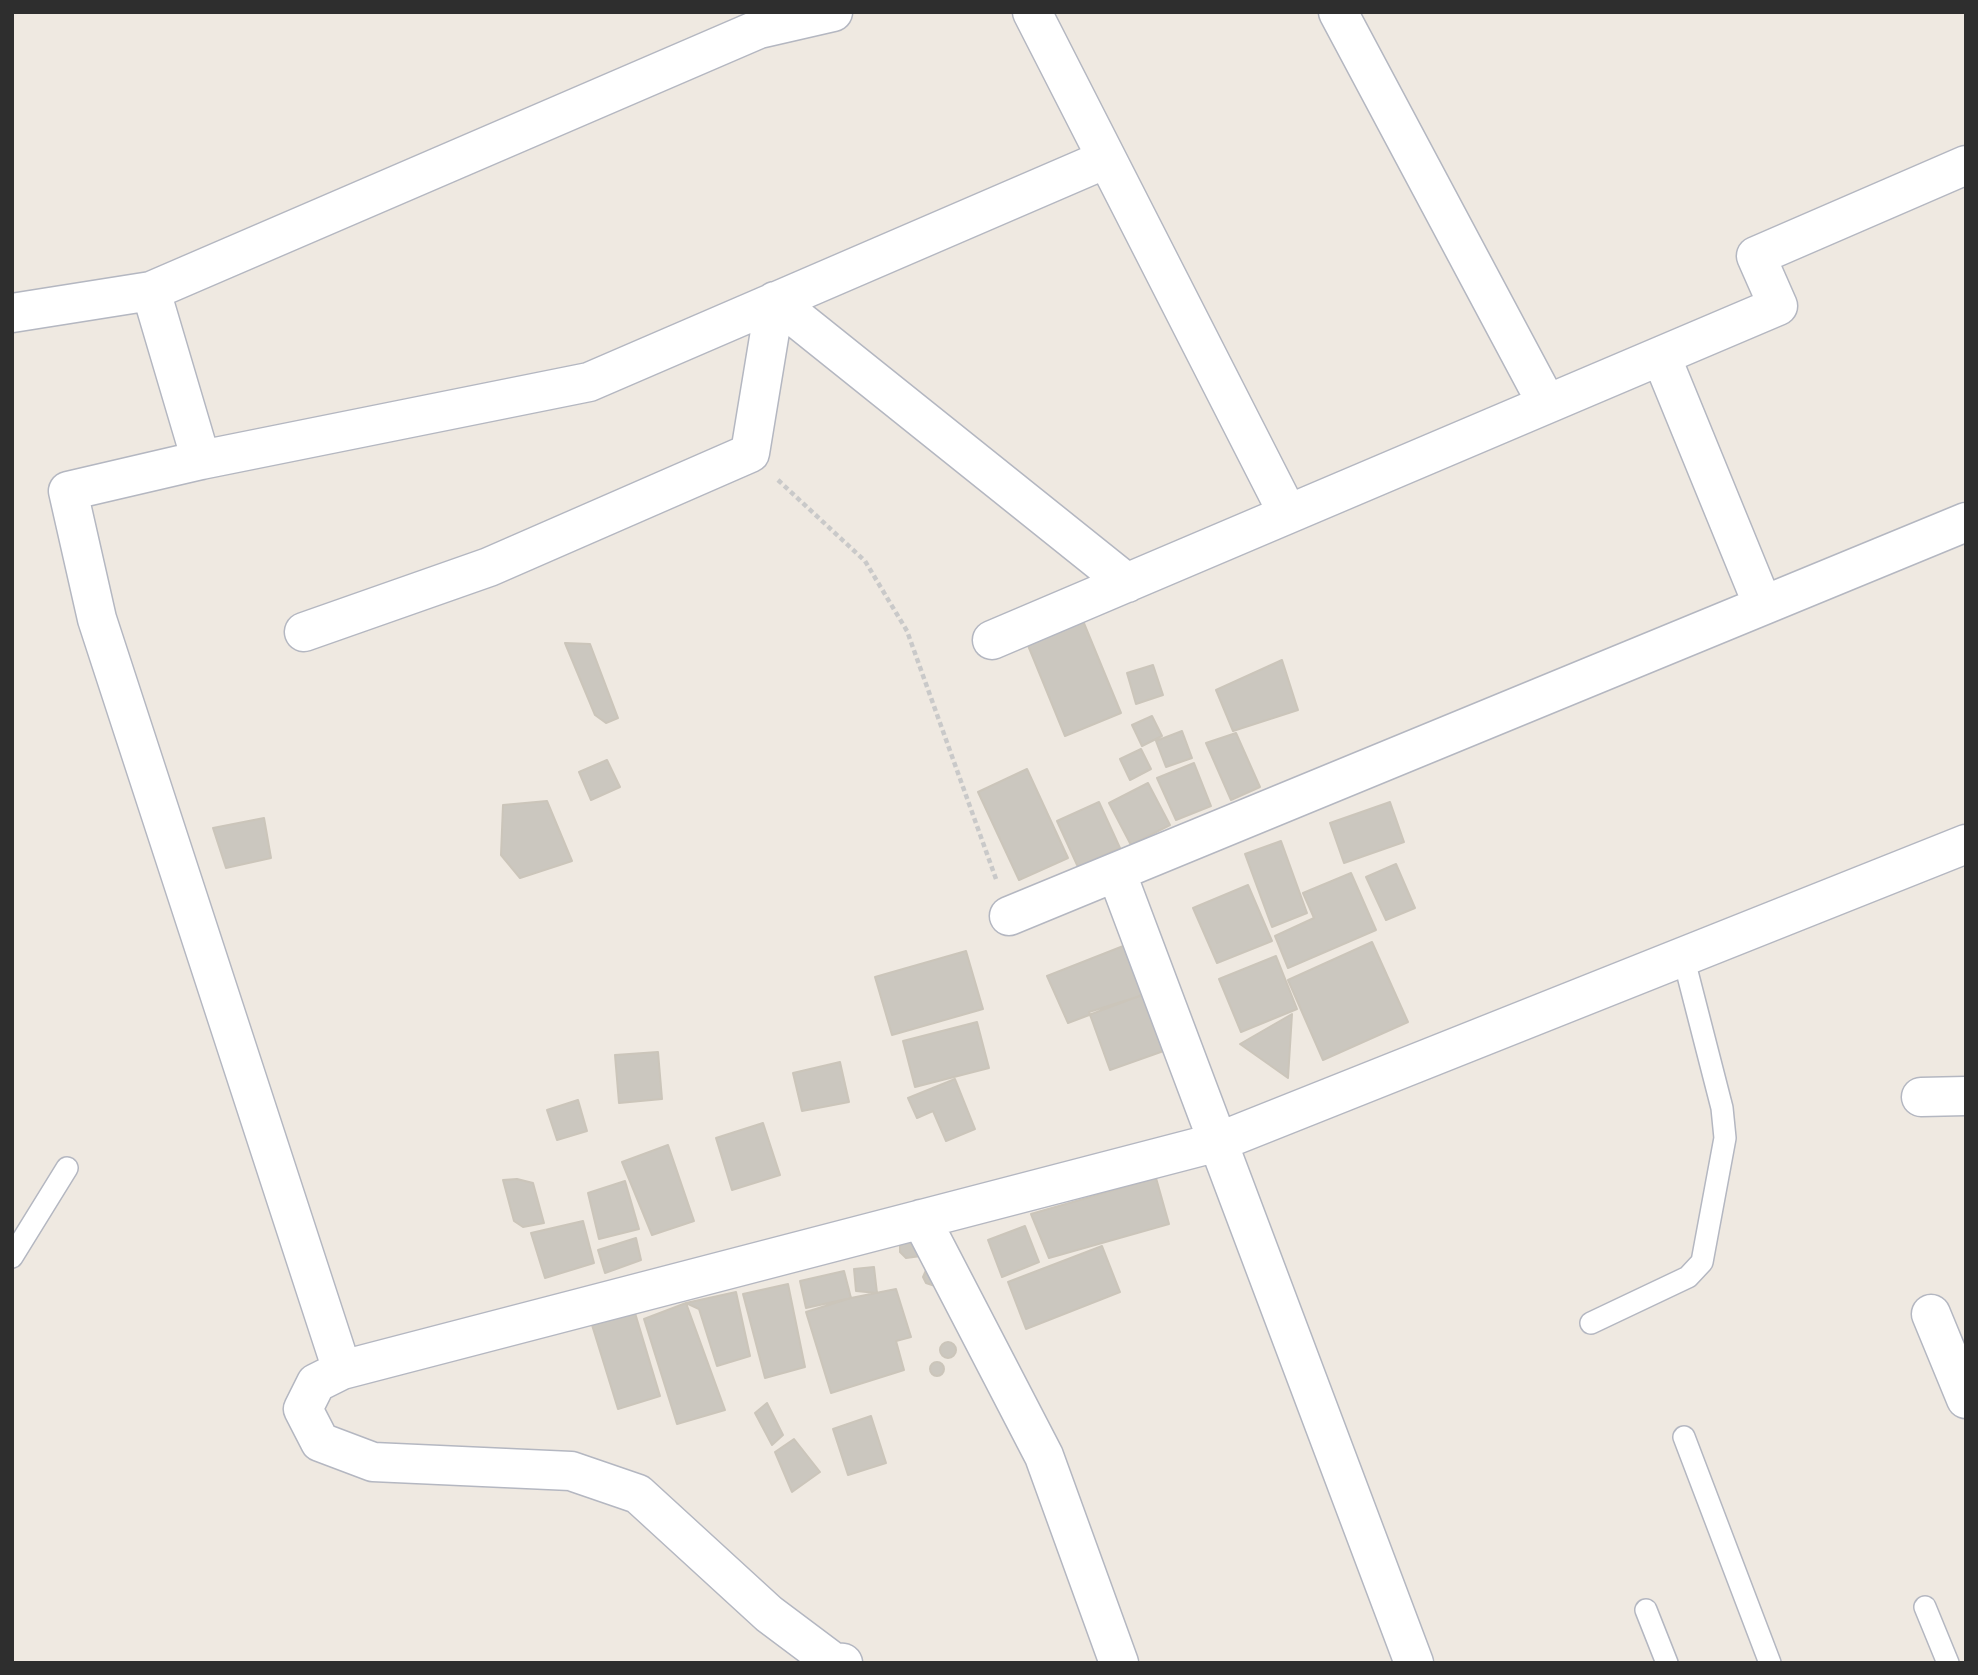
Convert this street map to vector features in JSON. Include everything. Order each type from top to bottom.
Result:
[{"type":"street","points":[[12,313],[151,291],[759,29],[833,12]]},
{"type":"street","points":[[1032,12],[1288,514]]},
{"type":"street","points":[[1338,12],[1547,404]]},
{"type":"street","points":[[342,1370],[97,619],[68,491],[201,460],[589,382],[1106,159]]},
{"type":"street","points":[[992,640],[1778,306],[1756,256],[1966,165]]},
{"type":"street","points":[[151,291],[201,460]]},
{"type":"street","points":[[304,632],[489,567],[750,453],[775,302]]},
{"type":"street","points":[[775,302],[1127,583]]},
{"type":"street","points":[[1661,356],[1762,603]]},
{"type":"street","points":[[1009,916],[1117,874],[1762,603],[1966,522]]},
{"type":"street","points":[[843,1663],[833,1662],[769,1614],[638,1494],[571,1471],[373,1462],[320,1442],[303,1409],[316,1383],[342,1370],[1218,1142],[1966,844]]},
{"type":"street","points":[[1117,874],[1414,1663]]},
{"type":"street","points":[[1921,1097],[1966,1096]]},
{"type":"street","points":[[921,1219],[1044,1455],[1119,1663]]},
{"type":"street","points":[[1931,1314],[1966,1399]]},
{"type":"lane","points":[[1591,1323],[1688,1277],[1702,1262],[1725,1138],[1722,1108],[1683,956]]},
{"type":"lane","points":[[12,1257],[67,1168]]},
{"type":"lane","points":[[1684,1437],[1770,1663]]},
{"type":"lane","points":[[1925,1607],[1948,1663]]},
{"type":"lane","points":[[1646,1609],[1667,1663]]},
{"type":"path","points":[[750,453],[865,561],[892,603],[907,631],[1009,916]]},
{"type":"building","points":[[1081,616],[1121,713],[1065,736],[1025,638]]},
{"type":"building","points":[[565,643],[590,644],[618,718],[606,723],[595,715]]},
{"type":"building","points":[[1282,660],[1298,710],[1233,731],[1216,690]]},
{"type":"building","points":[[1153,665],[1163,695],[1136,704],[1127,673]]},
{"type":"building","points":[[1152,716],[1162,736],[1142,746],[1132,725]]},
{"type":"building","points":[[1182,731],[1192,758],[1166,767],[1156,741]]},
{"type":"building","points":[[1236,733],[1260,787],[1231,800],[1206,743]]},
{"type":"building","points":[[1141,749],[1151,769],[1130,780],[1120,759]]},
{"type":"building","points":[[607,760],[620,787],[591,800],[579,772]]},
{"type":"building","points":[[1194,763],[1211,806],[1176,820],[1157,778]]},
{"type":"building","points":[[1027,769],[1068,858],[1019,880],[978,792]]},
{"type":"building","points":[[1148,783],[1170,825],[1131,845],[1109,803]]},
{"type":"building","points":[[547,801],[572,861],[520,878],[501,855],[503,805]]},
{"type":"building","points":[[1099,802],[1120,848],[1078,867],[1057,821]]},
{"type":"building","points":[[1390,802],[1404,842],[1344,863],[1330,823]]},
{"type":"building","points":[[264,818],[271,858],[226,868],[213,828]]},
{"type":"building","points":[[1281,841],[1307,913],[1272,927],[1245,854]]},
{"type":"building","points":[[1396,864],[1415,908],[1386,920],[1366,877]]},
{"type":"building","points":[[1351,873],[1376,930],[1288,968],[1275,936],[1314,918],[1303,893]]},
{"type":"building","points":[[1248,885],[1272,941],[1217,963],[1193,908]]},
{"type":"building","points":[[1136,941],[1155,990],[1068,1023],[1047,976]]},
{"type":"building","points":[[1372,942],[1408,1022],[1323,1060],[1288,980]]},
{"type":"building","points":[[966,951],[983,1009],[892,1035],[875,977]]},
{"type":"building","points":[[1276,956],[1297,1009],[1241,1032],[1219,979]]},
{"type":"building","points":[[1153,992],[1172,1048],[1110,1070],[1089,1012]]},
{"type":"building","points":[[1292,1014],[1288,1078],[1240,1044]]},
{"type":"building","points":[[977,1022],[989,1068],[915,1087],[903,1041]]},
{"type":"building","points":[[658,1052],[662,1099],[619,1103],[615,1055]]},
{"type":"building","points":[[840,1062],[849,1102],[802,1111],[793,1073]]},
{"type":"building","points":[[955,1079],[975,1129],[946,1141],[933,1111],[917,1118],[908,1098]]},
{"type":"building","points":[[578,1100],[587,1131],[557,1140],[547,1110]]},
{"type":"building","points":[[763,1123],[780,1175],[732,1190],[716,1138]]},
{"type":"building","points":[[668,1145],[694,1221],[652,1235],[622,1162]]},
{"type":"building","points":[[1156,1178],[1169,1224],[1049,1258],[1031,1214]]},
{"type":"building","points":[[517,1179],[533,1183],[544,1223],[523,1227],[514,1221],[503,1180]]},
{"type":"building","points":[[625,1181],[639,1229],[599,1239],[588,1193]]},
{"type":"building","points":[[583,1221],[594,1263],[545,1278],[531,1233]]},
{"type":"building","points":[[1025,1226],[1039,1262],[1002,1277],[988,1240]]},
{"type":"building","points":[[636,1238],[641,1260],[605,1273],[598,1250]]},
{"type":"building","points":[[920,1238],[921,1256],[906,1258],[900,1252],[900,1244]]},
{"type":"building","points":[[1102,1246],[1120,1292],[1026,1329],[1008,1282]]},
{"type":"building","points":[[874,1267],[877,1293],[856,1291],[854,1269]]},
{"type":"building","points":[[927,1268],[935,1286],[926,1283],[923,1277]]},
{"type":"building","points":[[844,1271],[851,1298],[806,1308],[800,1281]]},
{"type":"building","points":[[788,1284],[805,1367],[765,1378],[743,1294]]},
{"type":"building","points":[[896,1289],[911,1337],[896,1341],[904,1370],[831,1393],[806,1312],[851,1298]]},
{"type":"building","points":[[736,1292],[750,1356],[717,1366],[699,1309],[686,1303]]},
{"type":"building","points":[[686,1303],[725,1410],[677,1424],[644,1319]]},
{"type":"building","points":[[635,1313],[660,1396],[618,1409],[592,1325]]},
{"type":"building","points":[[948,1342],[954,1344],[954,1356],[948,1358],[942,1356],[940,1350],[942,1344]]},
{"type":"building","points":[[937,1362],[942,1364],[942,1374],[937,1376],[932,1374],[930,1369],[932,1364]]},
{"type":"building","points":[[767,1403],[783,1435],[772,1445],[755,1413]]},
{"type":"building","points":[[871,1416],[886,1463],[848,1475],[833,1429]]},
{"type":"building","points":[[794,1439],[820,1472],[792,1492],[775,1452]]}]
